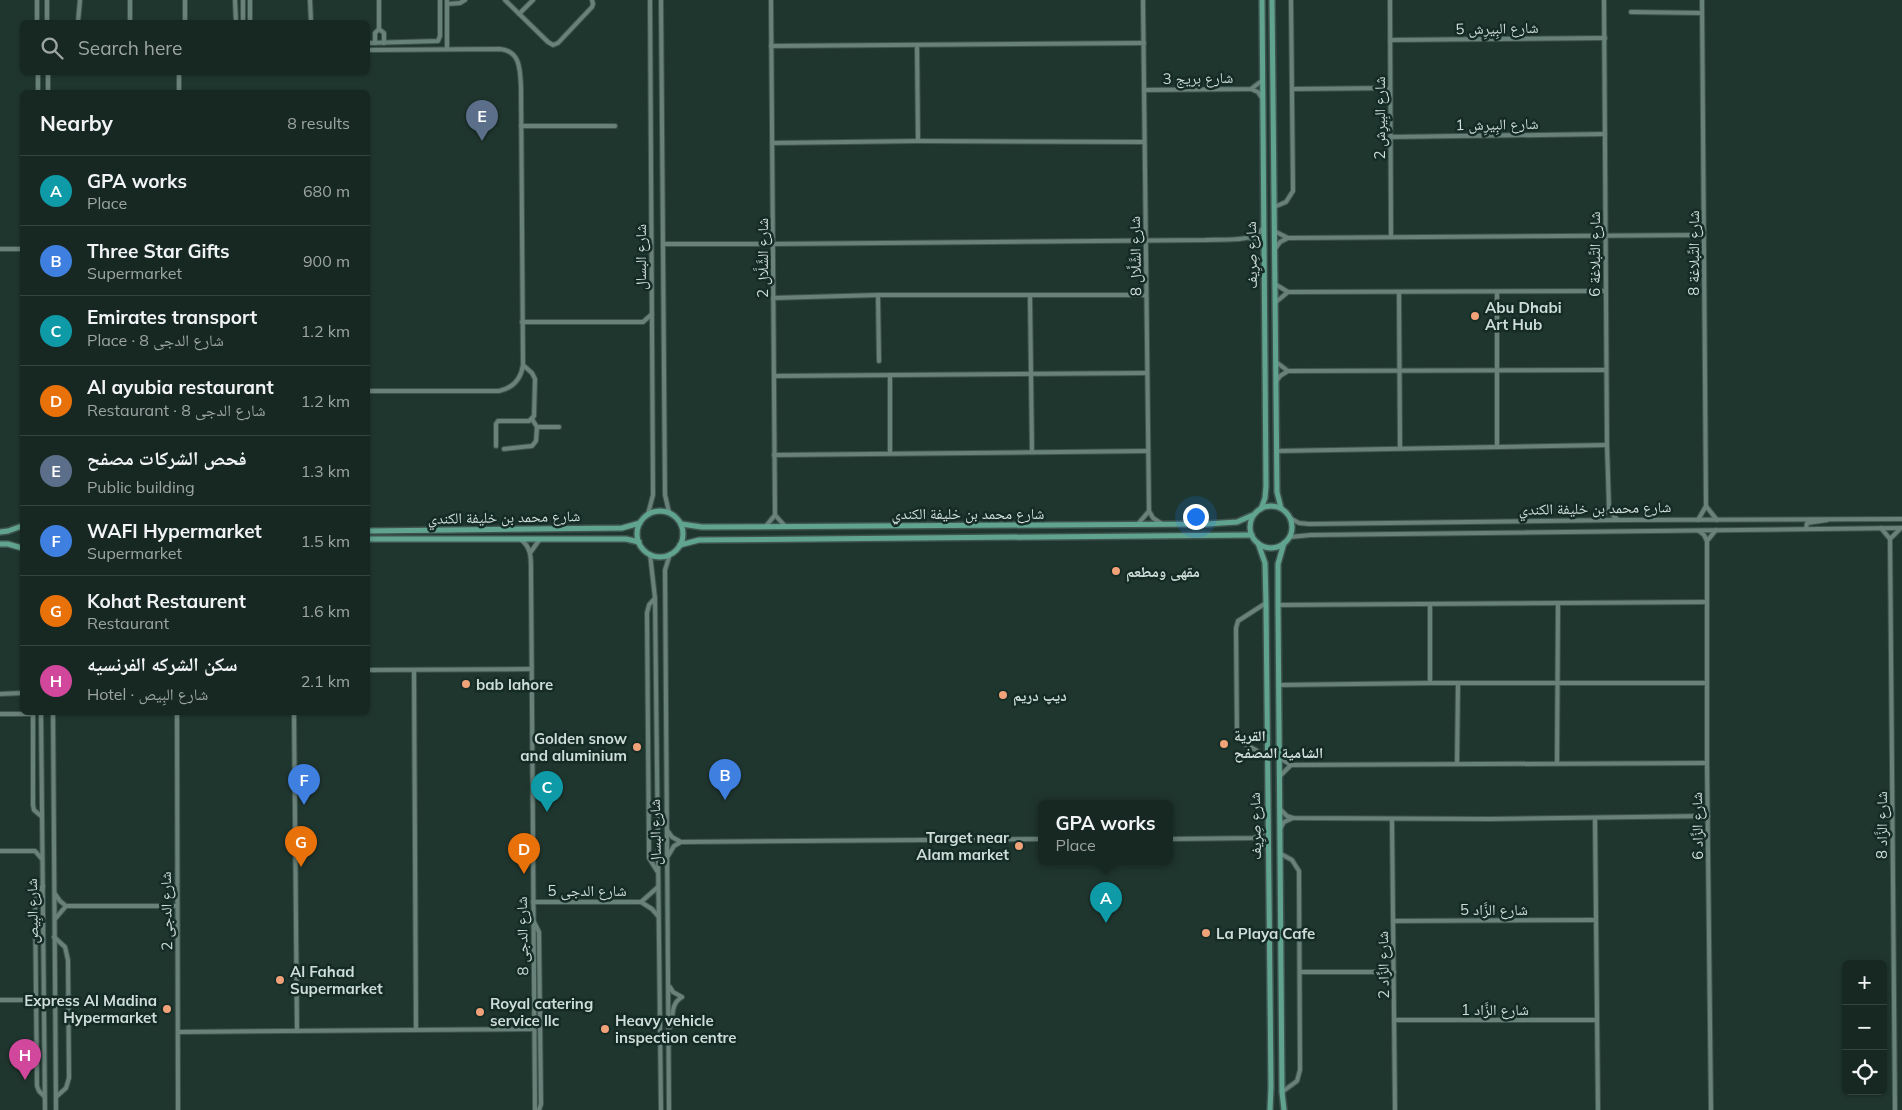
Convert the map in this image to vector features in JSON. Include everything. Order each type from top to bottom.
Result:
[{"type":"main road","name":"شارع صِرِيف","points":[[1261,509],[1265,498],[1266,486],[1262,0]]},
{"type":"main road","name":"شارع صِرِيف","points":[[1272,0],[1277,492],[1281,508]]},
{"type":"main road","points":[[1267,506],[1281,508],[1290,518],[1292,530],[1290,536],[1284,543],[1271,548],[1258,543],[1252,535],[1250,528],[1253,516],[1267,506]]},
{"type":"main road","points":[[662,511],[669,512],[681,524],[683,538],[680,545],[670,554],[657,556],[650,554],[642,547],[637,536],[640,523],[648,514],[662,511]]},
{"type":"main road","name":"شارع محمد بن خليفة الكندي","points":[[681,524],[696,527],[765,527],[1224,524],[1253,516]]},
{"type":"main road","name":"شارع محمد بن خليفة الكندي","points":[[370,531],[622,528],[640,523]]},
{"type":"main road","points":[[0,532],[8,532],[20,527]]},
{"type":"main road","name":"شارع محمد بن خليفة الكندي","points":[[680,545],[699,540],[1252,535]]},
{"type":"main road","name":"شارع محمد بن خليفة الكندي","points":[[370,540],[540,538],[626,539],[639,542]]},
{"type":"main road","name":"شارع صِرِيف","points":[[1258,543],[1265,564],[1266,603],[1270,1110]]},
{"type":"main road","name":"شارع صِرِيف","points":[[1284,543],[1278,564],[1282,1092],[1284,1110]]},
{"type":"main road","points":[[0,544],[20,547]]},
{"type":"street","points":[[37,0],[37,20]]},
{"type":"street","points":[[47,0],[47,20]]},
{"type":"street","points":[[78,20],[80,0]]},
{"type":"street","points":[[130,0],[130,20]]},
{"type":"street","points":[[185,0],[185,20]]},
{"type":"street","points":[[235,0],[236,20]]},
{"type":"street","points":[[243,0],[243,20]]},
{"type":"street","points":[[250,0],[250,20]]},
{"type":"street","points":[[310,0],[311,20]]},
{"type":"street","points":[[375,43],[375,33],[379,29],[379,0]]},
{"type":"street","points":[[370,43],[438,41],[440,36],[440,0]]},
{"type":"street","points":[[447,49],[447,2],[460,3],[465,0]]},
{"type":"street","points":[[505,0],[549,43],[555,44],[592,8],[592,0]]},
{"type":"street","points":[[519,14],[533,0]]},
{"type":"street","name":"شارع البسال","points":[[648,514],[653,495],[650,0]]},
{"type":"street","name":"شارع البسال","points":[[661,0],[665,495],[669,512]]},
{"type":"street","name":"شارع الشَّلَّال 2","points":[[771,0],[776,515]]},
{"type":"street","name":"شارع الشَّلَّال 8","points":[[1143,0],[1149,511]]},
{"type":"street","points":[[1274,207],[1286,202],[1293,191],[1292,0]]},
{"type":"street","name":"شارع البِيرِش 2","points":[[1390,0],[1391,237]]},
{"type":"street","name":"شارع التِّبلاغة 6","points":[[1604,0],[1606,446],[1608,508]]},
{"type":"street","name":"شارع التِّبلاغة 8","points":[[1702,0],[1706,506]]},
{"type":"street","points":[[1631,12],[1702,13]]},
{"type":"street","points":[[379,29],[384,33],[384,43]]},
{"type":"street","name":"شارع البِيرِش 5","points":[[1390,40],[1604,38]]},
{"type":"street","points":[[771,46],[1144,43]]},
{"type":"street","points":[[917,45],[918,140]]},
{"type":"street","points":[[370,50],[500,48],[508,50],[514,55],[520,66],[524,365],[521,376]]},
{"type":"street","points":[[38,75],[38,90]]},
{"type":"street","points":[[48,75],[48,90]]},
{"type":"street","points":[[179,75],[179,90]]},
{"type":"street","name":"شارع بريج 3","points":[[1251,89],[1262,80]]},
{"type":"street","points":[[1293,89],[1390,88]]},
{"type":"street","name":"شارع بريج 3","points":[[1144,90],[1251,89],[1258,92],[1262,98]]},
{"type":"street","points":[[521,126],[615,126]]},
{"type":"street","name":"شارع البِيرِش 1","points":[[1390,137],[1605,134]]},
{"type":"street","points":[[772,143],[918,140],[1144,142]]},
{"type":"street","points":[[1250,238],[1264,228]]},
{"type":"street","points":[[1274,231],[1288,238]]},
{"type":"street","points":[[1275,249],[1280,242],[1288,238],[1704,235]]},
{"type":"street","points":[[663,244],[1250,238],[1264,245]]},
{"type":"street","points":[[0,249],[20,249]]},
{"type":"street","points":[[1275,284],[1288,292],[1605,291]]},
{"type":"street","points":[[1276,302],[1288,292]]},
{"type":"street","points":[[1497,292],[1498,447]]},
{"type":"street","points":[[1399,293],[1398,371],[1400,448]]},
{"type":"street","points":[[773,298],[878,295],[1146,295]]},
{"type":"street","points":[[878,295],[879,361]]},
{"type":"street","points":[[1030,296],[1032,452]]},
{"type":"street","points":[[643,322],[652,313]]},
{"type":"street","points":[[522,322],[643,322],[652,330]]},
{"type":"street","points":[[1276,361],[1282,368],[1288,371],[1606,370]]},
{"type":"street","points":[[496,446],[496,424],[498,421],[529,421],[534,415],[535,382],[532,373],[524,365]]},
{"type":"street","points":[[1276,382],[1280,376],[1288,371]]},
{"type":"street","points":[[370,391],[499,391],[509,387],[521,376],[532,373]]},
{"type":"street","points":[[774,376],[1147,373]]},
{"type":"street","points":[[890,375],[890,453]]},
{"type":"street","points":[[504,449],[532,446],[536,441],[537,427],[532,419]]},
{"type":"street","points":[[537,427],[559,426]]},
{"type":"street","points":[[1277,451],[1606,446]]},
{"type":"street","points":[[774,455],[1148,451]]},
{"type":"street","points":[[1698,520],[1706,506],[1717,520]]},
{"type":"street","points":[[1600,520],[1608,508],[1611,514],[1618,520]]},
{"type":"street","points":[[1138,524],[1149,511],[1153,518],[1163,524]]},
{"type":"street","points":[[765,527],[776,515],[781,523],[786,526]]},
{"type":"street","name":"شارع محمد بن خليفة الكندي","points":[[1290,518],[1309,524],[1600,520],[1902,519]]},
{"type":"street","points":[[1806,529],[1807,523],[1822,522],[1829,519]]},
{"type":"street","points":[[1881,528],[1890,539],[1902,528]]},
{"type":"street","name":"شارع محمد بن خليفة الكندي","points":[[1290,536],[1311,534],[1902,528]]},
{"type":"street","points":[[1697,530],[1703,533],[1707,541],[1716,530]]},
{"type":"street","points":[[520,538],[528,546],[530,553]]},
{"type":"street","points":[[530,553],[540,538]]},
{"type":"street","name":"شارع الزَّاد 8","points":[[1890,539],[1895,1110]]},
{"type":"street","name":"شارع الزَّاد 6","points":[[1707,541],[1707,763],[1711,1110]]},
{"type":"street","name":"شارع الدجى 8","points":[[530,553],[535,1110]]},
{"type":"street","name":"شارع البسال","points":[[650,554],[655,598],[661,1110]]},
{"type":"street","name":"شارع البسال","points":[[669,1110],[665,570],[670,554]]},
{"type":"street","points":[[655,598],[649,606],[647,613],[649,858],[658,871]]},
{"type":"street","points":[[1278,605],[1707,602]]},
{"type":"street","points":[[1266,603],[1238,621],[1236,628],[1236,699],[1238,738],[1262,753],[1268,760]]},
{"type":"street","points":[[1430,604],[1430,683]]},
{"type":"street","points":[[1558,604],[1558,763]]},
{"type":"street","points":[[370,670],[531,669]]},
{"type":"street","points":[[414,670],[416,1030]]},
{"type":"street","points":[[1279,685],[1558,682],[1707,683]]},
{"type":"street","points":[[1457,764],[1458,683]]},
{"type":"street","points":[[0,694],[20,693]]},
{"type":"street","points":[[0,714],[20,713]]},
{"type":"street","points":[[32,715],[33,805],[34,810],[41,816]]},
{"type":"street","name":"شارع البِيص","points":[[41,715],[45,1110]]},
{"type":"street","name":"شارع البِيص","points":[[53,715],[56,1110]]},
{"type":"street","name":"شارع الدجى 2","points":[[178,715],[178,1110]]},
{"type":"street","points":[[294,715],[298,1031]]},
{"type":"street","points":[[1280,755],[1283,760],[1291,765],[1707,763]]},
{"type":"street","points":[[1280,776],[1291,765]]},
{"type":"street","points":[[1280,809],[1283,813],[1293,818]]},
{"type":"street","points":[[1280,829],[1284,822],[1293,818],[1392,820],[1708,816]]},
{"type":"street","points":[[1595,818],[1598,1110]]},
{"type":"street","name":"شارع الزَّاد 2","points":[[1392,820],[1396,1110]]},
{"type":"street","points":[[667,830],[681,842]]},
{"type":"street","points":[[1173,839],[1254,838],[1268,830]]},
{"type":"street","points":[[1254,838],[1265,844],[1268,849]]},
{"type":"street","points":[[667,857],[674,846],[681,842],[1038,839]]},
{"type":"street","points":[[34,851],[42,841]]},
{"type":"street","points":[[0,851],[34,851],[42,859]]},
{"type":"street","points":[[1281,854],[1292,860],[1299,871],[1300,972],[1300,1070],[1297,1081],[1282,1092]]},
{"type":"street","points":[[43,886],[37,892],[35,899],[37,1086],[44,1096]]},
{"type":"street","name":"شارع الدجى 5","points":[[641,902],[658,887]]},
{"type":"street","points":[[54,892],[66,906]]},
{"type":"street","name":"شارع الدجى 5","points":[[533,902],[641,902],[652,908],[658,916]]},
{"type":"street","points":[[54,921],[59,912],[66,906],[177,906]]},
{"type":"street","name":"شارع الزَّاد 5","points":[[1393,921],[1596,920]]},
{"type":"street","points":[[533,921],[539,932],[541,1104],[539,1110]]},
{"type":"street","points":[[54,937],[65,947],[68,960],[69,1078],[66,1088],[56,1097]]},
{"type":"street","points":[[1300,972],[1394,972]]},
{"type":"street","points":[[668,980],[673,992],[682,997],[673,1007],[672,1021],[669,1029]]},
{"type":"street","points":[[0,1000],[37,1000]]},
{"type":"street","name":"شارع الزَّاد 1","points":[[1394,1020],[1596,1020]]},
{"type":"street","points":[[179,1032],[534,1030]]},
{"type":"place","name":"فحص الشركات مصفح","points":[[482,141]]},
{"type":"place","name":"Abu Dhabi Art Hub","points":[[1475,316]]},
{"type":"place","name":"مقهى ومطعم","points":[[1116,571]]},
{"type":"place","name":"bab lahore","points":[[466,684]]},
{"type":"place","name":"دیپ دریم","points":[[1003,695]]},
{"type":"place","name":"القرية الشامية المصفح","points":[[1224,744]]},
{"type":"place","name":"Golden snow and aluminium","points":[[637,747]]},
{"type":"place","name":"Three Star Gifts","points":[[725,800]]},
{"type":"place","name":"WAFI Hypermarket","points":[[304,805]]},
{"type":"place","name":"Emirates transport","points":[[547,812]]},
{"type":"place","name":"Target near Alam market","points":[[1019,846]]},
{"type":"place","name":"Kohat Restaurent","points":[[301,867]]},
{"type":"place","name":"Al ayubia restaurant","points":[[524,874]]},
{"type":"place","name":"GPA works","points":[[1106,923]]},
{"type":"place","name":"La Playa Cafe","points":[[1206,933]]},
{"type":"place","name":"Al Fahad Supermarket","points":[[280,980]]},
{"type":"place","name":"Express Al Madina Hypermarket","points":[[167,1009]]},
{"type":"place","name":"Royal catering service llc","points":[[480,1012]]},
{"type":"place","name":"Heavy vehicle inspection centre","points":[[605,1029]]},
{"type":"place","name":"سكن الشركه الفرنسيه","points":[[25,1080]]}]
